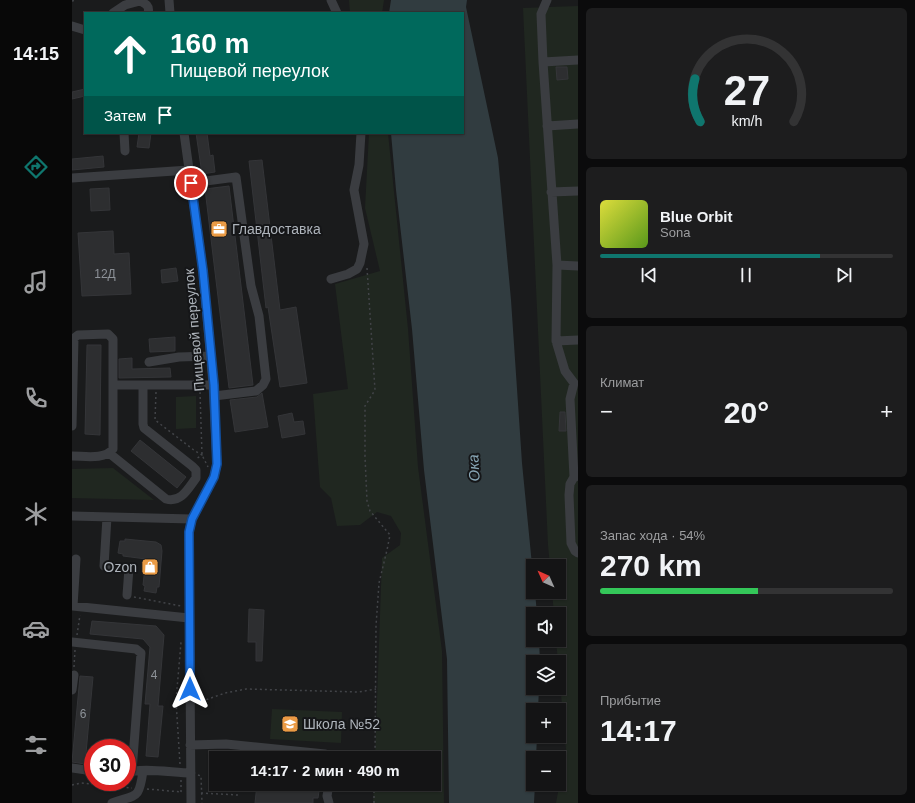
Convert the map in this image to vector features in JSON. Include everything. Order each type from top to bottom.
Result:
[{"type":"street","points":[[169,0],[170,12]]},
{"type":"street","points":[[331,0],[337,12]]},
{"type":"street","points":[[547,0],[540,14],[557,265],[556,341],[565,371],[574,382],[570,399],[576,476],[570,484],[569,495],[572,546],[578,553]]},
{"type":"street","points":[[114,12],[125,5],[140,1],[148,6],[148,12]]},
{"type":"street","points":[[72,26],[84,30]]},
{"type":"street","points":[[543,62],[578,60]]},
{"type":"street","points":[[547,126],[578,124]]},
{"type":"street","points":[[124,134],[125,151]]},
{"type":"street","name":"Пищевой переулок","points":[[184,134],[203,271],[214,385],[217,464],[216,471],[192,519],[188,544],[191,803]]},
{"type":"street","points":[[331,280],[357,269],[360,263],[364,244],[354,190],[361,134]]},
{"type":"street","points":[[72,178],[189,170]]},
{"type":"street","points":[[191,183],[236,177],[251,286],[260,324],[266,379],[263,385],[256,390],[214,396]]},
{"type":"street","points":[[551,192],[578,191]]},
{"type":"street","points":[[557,265],[578,266]]},
{"type":"street","points":[[72,426],[74,338],[78,335],[108,334],[114,339],[113,449],[109,454],[102,456],[72,456]]},
{"type":"street","points":[[556,341],[578,340]]},
{"type":"street","points":[[149,362],[179,357],[210,356]]},
{"type":"street","points":[[114,385],[214,385]]},
{"type":"street","points":[[109,454],[166,499],[172,501],[180,498],[196,478],[196,470],[192,466],[144,428],[143,385]]},
{"type":"street","points":[[72,516],[192,519]]},
{"type":"street","points":[[106,517],[104,566],[129,568],[127,595]]},
{"type":"street","points":[[76,559],[73,606],[189,618]]},
{"type":"street","points":[[72,642],[136,649],[141,653],[132,739]]},
{"type":"street","points":[[72,690],[74,674]]},
{"type":"street","points":[[190,745],[226,744],[294,751]]},
{"type":"street","points":[[72,768],[84,770]]},
{"type":"street","points":[[113,803],[135,795],[141,789],[143,771]]},
{"type":"street","points":[[136,772],[190,774]]},
{"type":"street","points":[[328,791],[327,796],[329,803]]},
{"type":"path","points":[[72,1],[76,0]]},
{"type":"path","points":[[368,265],[367,272],[375,390],[365,406],[367,501],[370,511],[390,535],[380,583],[376,626],[375,751]]},
{"type":"path","points":[[156,385],[155,420],[195,452],[202,455]]},
{"type":"path","points":[[127,595],[181,606]]},
{"type":"path","points":[[195,704],[225,693],[246,689],[359,692],[376,689]]},
{"type":"path","points":[[72,785],[80,783],[141,789],[238,795]]},
{"type":"path","points":[[374,791],[374,803]]},
{"type":"shaded area","points":[[349,0],[384,0],[382,12],[350,12]]},
{"type":"shaded area","points":[[578,6],[578,803],[556,803],[558,791],[566,791],[566,703],[562,703],[561,695],[566,695],[566,655],[557,655],[557,647],[566,647],[566,607],[553,607],[553,599],[566,599],[566,559],[549,559],[548,545],[523,8]]},
{"type":"shaded area","points":[[369,134],[388,134],[408,329],[418,467],[442,651],[444,803],[373,803],[374,791],[441,791],[441,751],[375,751],[382,558],[400,545],[401,533],[391,516],[377,512],[360,525],[337,526],[331,498],[320,487],[313,394],[348,389],[335,284],[380,271],[365,208]]},
{"type":"shaded area","points":[[196,396],[196,428],[176,429],[176,397]]},
{"type":"shaded area","points":[[113,468],[154,500],[72,498],[72,469]]},
{"type":"shaded area","points":[[272,709],[342,712],[341,743],[270,739]]},
{"type":"water","name":"Ока","points":[[391,0],[467,0],[466,7],[498,158],[511,300],[522,463],[531,559],[526,559],[526,599],[536,599],[536,607],[526,607],[526,647],[539,647],[540,655],[526,655],[526,695],[539,695],[538,703],[526,703],[526,743],[537,743],[536,751],[526,751],[526,791],[535,791],[534,803],[449,803],[447,659],[424,470],[412,329],[391,134],[464,134],[464,12],[389,12]]},
{"type":"building","points":[[556,67],[567,67],[568,79],[557,80]]},
{"type":"building","points":[[84,89],[84,96],[72,99],[72,92]]},
{"type":"building","points":[[139,134],[151,134],[149,148],[137,147]]},
{"type":"building","points":[[196,134],[207,134],[210,156],[213,155],[215,172],[202,174]]},
{"type":"building","points":[[103,156],[104,167],[72,170],[72,159]]},
{"type":"building","points":[[262,160],[280,310],[296,307],[307,383],[280,387],[268,307],[266,308],[249,161]]},
{"type":"building","points":[[229,186],[253,385],[229,388],[205,189]]},
{"type":"building","points":[[109,188],[110,210],[91,211],[90,189]]},
{"type":"building","points":[[113,231],[114,254],[129,253],[131,294],[82,296],[78,233]]},
{"type":"building","points":[[176,268],[178,281],[162,283],[161,270]]},
{"type":"building","points":[[175,337],[175,351],[150,352],[149,339]]},
{"type":"building","points":[[87,345],[101,345],[100,435],[85,434]]},
{"type":"building","points":[[132,358],[132,369],[170,368],[171,377],[119,378],[119,359]]},
{"type":"building","points":[[262,393],[268,427],[235,432],[230,400],[257,397]]},
{"type":"building","points":[[560,412],[565,412],[566,431],[559,431]]},
{"type":"building","points":[[292,413],[294,422],[303,421],[305,434],[282,438],[278,416]]},
{"type":"building","points":[[140,440],[186,477],[177,488],[131,451]]},
{"type":"building","points":[[125,539],[156,542],[161,545],[162,551],[159,587],[157,587],[156,593],[144,591],[145,586],[143,585],[146,559],[123,556],[123,554],[118,553],[120,541],[125,541]]},
{"type":"building","points":[[249,609],[264,610],[262,661],[256,661],[256,642],[248,642]]},
{"type":"building","points":[[92,621],[156,626],[164,635],[158,706],[163,706],[158,757],[146,756],[150,704],[145,704],[150,647],[143,639],[90,634]]},
{"type":"building","points":[[80,676],[93,677],[87,739],[84,739],[84,764],[72,762]]},
{"type":"building","points":[[256,791],[319,791],[318,798],[313,798],[313,803],[255,803]]},
{"type":"place","name":"Главдоставка","points":[[219,229]]},
{"type":"place","name":"Ozon","points":[[150,567]]},
{"type":"place","name":"Школа №52","points":[[290,724]]},
{"type":"route","points":[[190,689],[189,532],[192,519],[214,477],[217,464],[214,385],[203,271],[191,183]]}]
